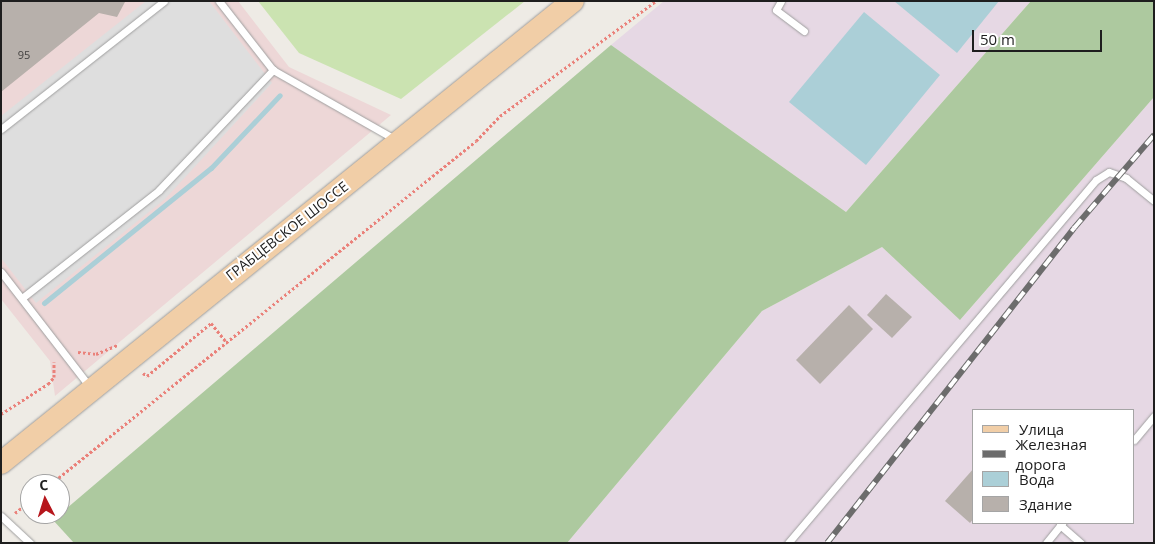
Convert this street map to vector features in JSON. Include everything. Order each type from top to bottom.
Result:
[{"type":"main road","name":"ГРАБЦЕВСКОЕ ШОССЕ","points":[[1,463],[91,387],[401,142],[573,1]]},
{"type":"lane","points":[[1,130],[164,1]]},
{"type":"lane","points":[[219,1],[273,70],[401,142]]},
{"type":"lane","points":[[782,1],[776,10],[804,31]]},
{"type":"lane","points":[[22,298],[159,190],[273,70]]},
{"type":"lane","points":[[788,543],[1096,180],[1109,172],[1126,178],[1154,201]]},
{"type":"lane","points":[[1,272],[91,387]]},
{"type":"lane","points":[[1135,439],[1154,416]]},
{"type":"lane","points":[[1,516],[30,543]]},
{"type":"lane","points":[[1046,543],[1061,524],[1081,543]]},
{"type":"path","points":[[63,474],[476,141],[500,116],[656,1]]},
{"type":"path","points":[[1,414],[19,400],[28,400],[54,377],[56,368],[48,353]]},
{"type":"shaded area","points":[[1,1],[238,1],[289,67],[391,115],[55,396],[50,361],[1,299]]},
{"type":"shaded area","points":[[146,1],[209,1],[272,83],[165,199],[36,303],[1,258],[1,116]]},
{"type":"shaded area","points":[[664,1],[1031,1],[846,212],[611,45]]},
{"type":"shaded area","points":[[1154,97],[1154,543],[567,543],[762,311],[882,247],[961,319]]},
{"type":"green space","points":[[258,1],[525,1],[401,99],[299,53]]},
{"type":"green space","points":[[1031,1],[1154,1],[1154,97],[960,320],[882,247],[762,311],[567,543],[74,543],[57,524],[70,524],[70,506],[611,45],[846,212]]},
{"type":"water","points":[[894,1],[999,1],[957,53]]},
{"type":"water","points":[[864,12],[940,75],[866,165],[789,102]]},
{"type":"building","points":[[1,1],[125,2],[117,17],[99,13],[1,92]]},
{"type":"building","points":[[886,294],[912,317],[892,338],[867,315]]},
{"type":"building","points":[[849,305],[873,329],[820,384],[796,360]]},
{"type":"building","points":[[972,470],[972,520],[970,523],[945,501]]},
{"type":"waterway","points":[[44,303],[211,168],[280,95]]},
{"type":"railway","points":[[827,543],[1074,228],[1154,135]]}]
